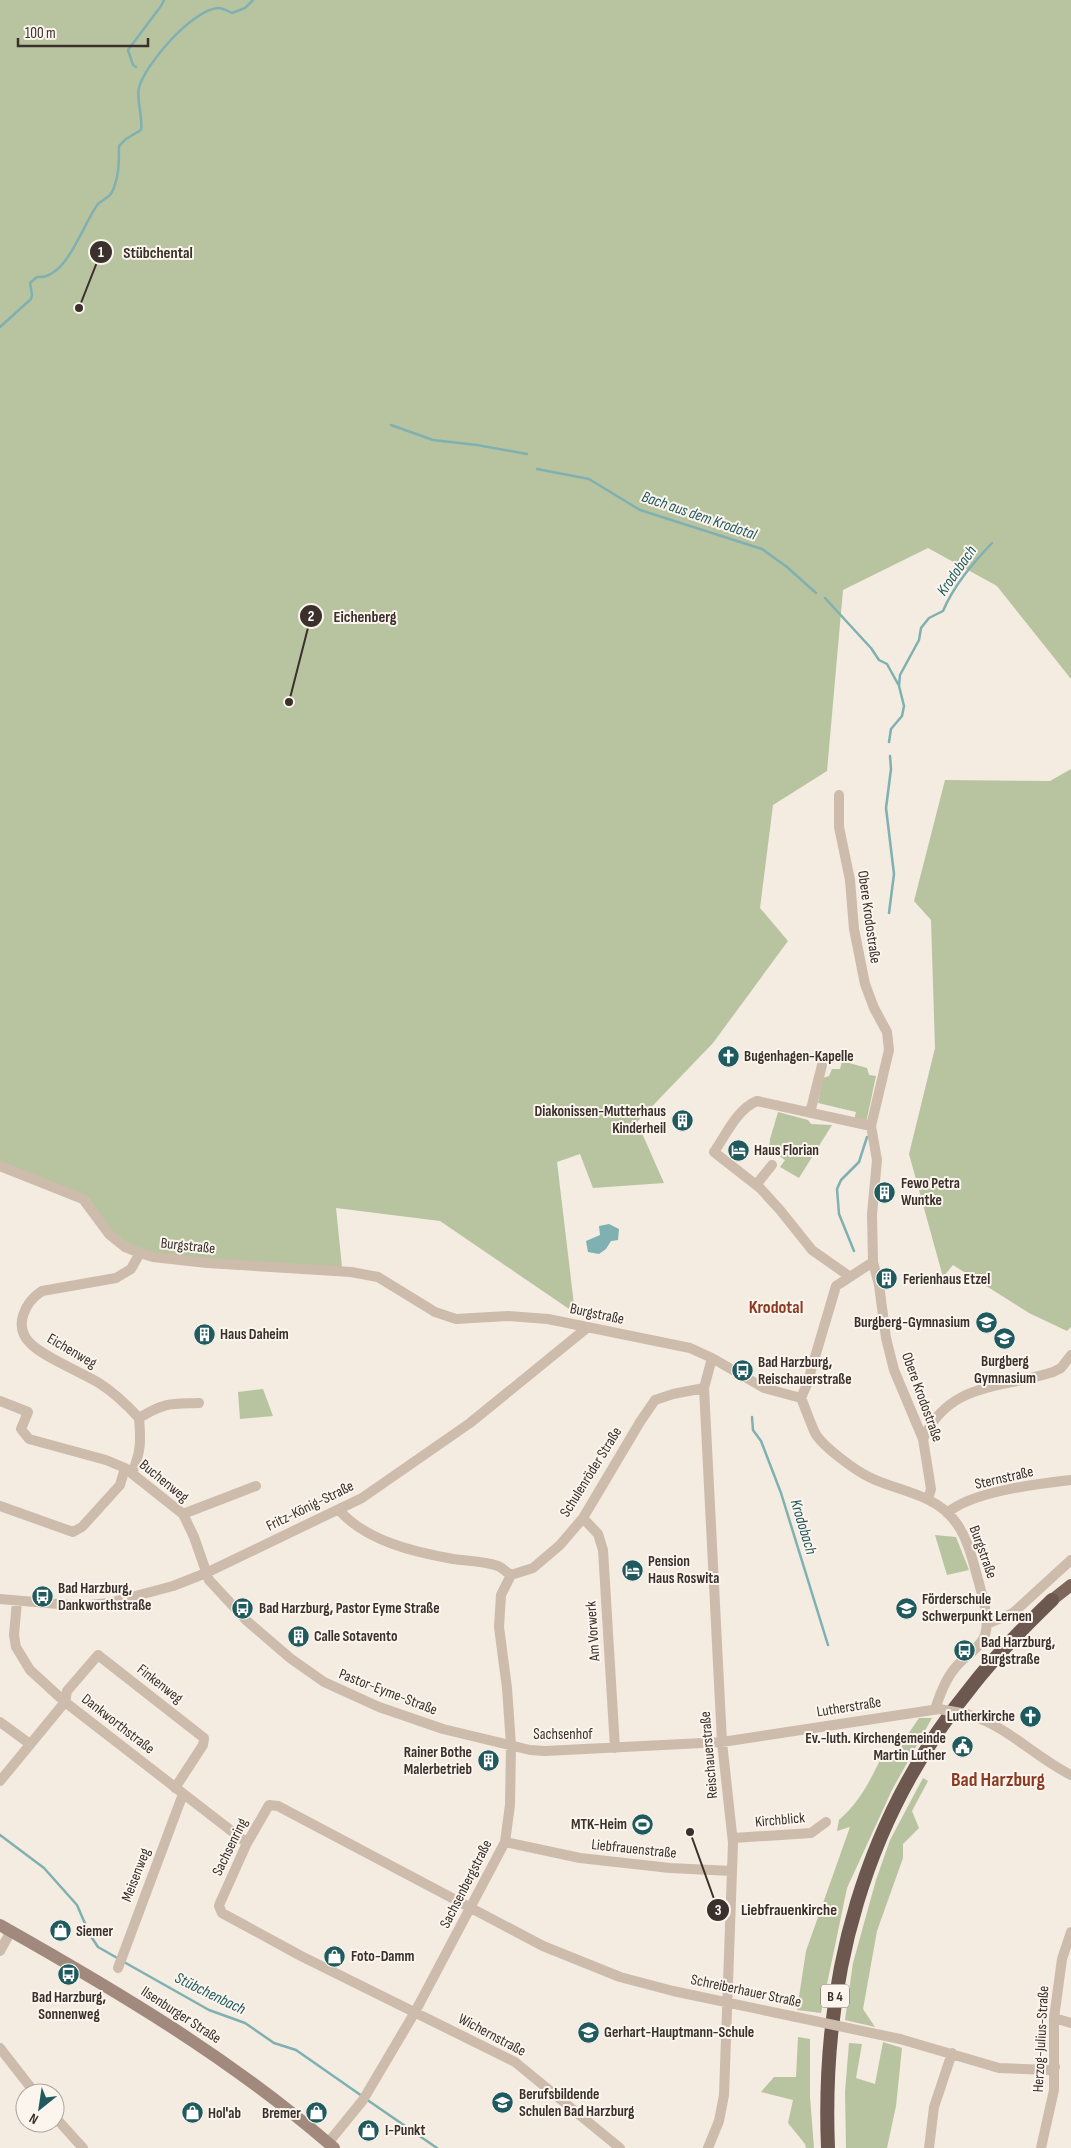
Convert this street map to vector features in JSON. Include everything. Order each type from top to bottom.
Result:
[{"type":"highway","name":"B 4","points":[[828,2148],[829,2054],[837,1985],[850,1924],[875,1850],[906,1784],[949,1716],[993,1661],[1052,1600]]},
{"type":"main road","name":"B 4","points":[[1052,1600],[1071,1585]]},
{"type":"main road","name":"Ilsenburger Straße","points":[[6,1928],[108,1987],[182,2034],[284,2107],[331,2146]]},
{"type":"street","name":"Obere Krodostraße","points":[[839,795],[840,827],[850,880],[854,929],[865,984],[874,1008],[887,1032],[889,1050],[871,1126],[877,1160],[872,1214],[873,1262],[879,1285],[886,1338],[894,1370],[923,1439],[931,1489],[928,1500]]},
{"type":"street","points":[[810,1113],[822,1065]]},
{"type":"street","points":[[849,1276],[812,1250],[780,1210],[756,1185],[714,1152],[741,1110],[757,1101],[871,1126]]},
{"type":"street","points":[[756,1185],[772,1165]]},
{"type":"street","name":"Burgstraße","points":[[0,1166],[83,1199],[109,1234],[125,1247],[153,1257],[207,1264],[351,1272],[378,1278],[435,1312],[456,1319],[508,1316],[548,1319],[690,1348],[712,1358],[764,1388],[801,1398],[816,1435],[848,1464],[870,1478],[928,1500],[954,1520],[972,1559],[987,1624]]},
{"type":"street","name":"Eichenweg","points":[[140,1253],[131,1268],[116,1278],[42,1291],[33,1297],[27,1305],[22,1325],[24,1334],[29,1342],[114,1393],[140,1418]]},
{"type":"street","points":[[801,1398],[807,1384],[836,1286],[873,1262]]},
{"type":"street","name":"Fritz-König-Straße","points":[[0,1599],[81,1606],[109,1603],[173,1586],[206,1573],[362,1498],[470,1423],[588,1327]]},
{"type":"street","points":[[923,1439],[934,1418],[960,1396],[978,1389],[1053,1372],[1061,1368],[1071,1355]]},
{"type":"street","name":"Reischauerstraße","points":[[708,2148],[719,2121],[724,2095],[733,1838],[722,1742],[704,1388],[712,1358]]},
{"type":"street","name":"Schulenröder Straße","points":[[511,1575],[533,1568],[560,1546],[583,1518],[655,1400],[672,1394],[704,1388]]},
{"type":"street","name":"Buchenweg","points":[[0,1401],[28,1412],[21,1430],[29,1439],[106,1460],[128,1470],[183,1514],[194,1538],[206,1573]]},
{"type":"street","points":[[128,1470],[140,1454],[140,1418],[167,1404],[199,1403]]},
{"type":"street","name":"Buchenweg","points":[[0,1506],[73,1532],[82,1527],[120,1485],[128,1470]]},
{"type":"street","name":"Sternstraße","points":[[947,1513],[956,1505],[1010,1489],[1071,1480]]},
{"type":"street","points":[[183,1514],[256,1486]]},
{"type":"street","points":[[339,1510],[348,1521],[364,1531],[394,1544],[434,1555],[499,1566],[511,1575]]},
{"type":"street","name":"Am Vorwerk","points":[[583,1518],[598,1534],[603,1550],[615,1748]]},
{"type":"street","points":[[937,1709],[948,1678],[954,1669],[981,1643],[986,1633],[987,1624],[1013,1613],[1071,1560]]},
{"type":"street","name":"Pastor-Eyme-Straße","points":[[206,1573],[209,1580],[247,1621],[290,1658],[324,1682],[379,1707],[443,1729],[511,1745]]},
{"type":"street","name":"Sachsenbergstraße","points":[[331,2146],[364,2098],[415,2012],[505,1842],[510,1805],[511,1745],[507,1688],[499,1627],[501,1595],[511,1575]]},
{"type":"street","name":"Dankworthstraße","points":[[16,1601],[14,1634],[19,1652],[30,1670],[65,1702],[247,1843]]},
{"type":"street","name":"Finkenweg","points":[[65,1702],[67,1691],[98,1655],[201,1734],[204,1738],[203,1745],[179,1791]]},
{"type":"street","points":[[0,1781],[65,1702]]},
{"type":"street","name":"Lutherstraße","points":[[615,1748],[722,1742],[937,1709],[967,1714],[978,1718],[1013,1737],[1040,1758],[1071,1775]]},
{"type":"street","points":[[0,1722],[30,1744]]},
{"type":"street","name":"Sachsenhof","points":[[511,1745],[545,1751],[615,1748]]},
{"type":"street","name":"Meisenweg","points":[[120,1963],[179,1791]]},
{"type":"street","name":"Sachsenring","points":[[415,2012],[301,1956],[222,1913],[219,1906],[220,1903],[247,1843],[269,1805],[274,1805],[471,1909]]},
{"type":"street","name":"Kirchblick","points":[[733,1838],[811,1833],[826,1822]]},
{"type":"street","name":"Liebfrauenstraße","points":[[505,1842],[580,1858],[670,1868],[732,1871]]},
{"type":"street","name":"Schreiberhauer Straße","points":[[471,1909],[544,1946],[620,1977],[673,1991],[900,2039],[999,2068],[1049,2070],[1054,2068]]},
{"type":"street","points":[[0,1951],[6,1928]]},
{"type":"street","name":"Herzog-Julius-Straße","points":[[1041,2148],[1054,2090],[1054,2018],[1062,1959],[1071,1932]]},
{"type":"street","name":"Wichernstraße","points":[[415,2012],[516,2062],[620,2148]]},
{"type":"street","points":[[1054,2018],[1071,2023]]},
{"type":"street","points":[[0,2048],[27,2083]]},
{"type":"street","points":[[929,2148],[934,2107],[952,2053]]},
{"type":"street","points":[[65,2128],[83,2148]]},
{"type":"green space","points":[[0,0],[1071,0],[1071,679],[997,586],[928,548],[843,590],[827,771],[773,805],[760,908],[788,941],[713,1043],[637,1122],[664,1183],[593,1188],[580,1154],[557,1162],[575,1313],[440,1221],[336,1208],[342,1267],[161,1256],[132,1246],[112,1232],[89,1199],[0,1167]]},
{"type":"green space","points":[[1071,769],[1071,1327],[1067,1331],[1029,1313],[953,1265],[943,1277],[909,1154],[935,1048],[931,920],[914,901],[945,780],[1050,781]]},
{"type":"green space","points":[[842,1061],[867,1068],[869,1075],[876,1076],[866,1123],[854,1120],[856,1112],[818,1103],[823,1078],[829,1076],[832,1069],[840,1069]]},
{"type":"green space","points":[[778,1112],[808,1120],[811,1124],[832,1125],[799,1178],[780,1167],[785,1160],[769,1149]]},
{"type":"green space","points":[[263,1389],[273,1416],[240,1419],[238,1392]]},
{"type":"green space","points":[[935,1535],[956,1537],[969,1570],[947,1575]]},
{"type":"green space","points":[[919,1718],[932,1718],[892,1790],[847,1888],[821,2013],[797,2010],[806,1951],[850,1827],[837,1831],[839,1820],[859,1798],[883,1754],[896,1752]]},
{"type":"green space","points":[[923,1778],[928,1781],[912,1811],[919,1828],[903,1844],[903,1858],[877,1931],[863,2009],[875,2027],[845,2020],[853,1963],[876,1880],[890,1840]]},
{"type":"green space","points":[[798,2037],[810,2039],[810,2097],[814,2148],[806,2148],[805,2144],[788,2123],[793,2100],[761,2092],[774,2077],[796,2077]]},
{"type":"green space","points":[[883,2042],[902,2048],[896,2106],[887,2148],[846,2148],[845,2092],[849,2043],[862,2044],[856,2078],[875,2084]]},
{"type":"water","points":[[609,1224],[619,1229],[618,1240],[611,1241],[606,1249],[599,1254],[588,1252],[586,1241],[600,1235],[599,1226]]},
{"type":"waterway","points":[[136,67],[133,65],[128,50],[164,0]]},
{"type":"waterway","name":"Stübchenbach","points":[[0,327],[31,299],[30,283],[37,277],[48,276],[66,260],[98,204],[111,194],[117,176],[119,146],[126,139],[141,130],[139,88],[150,66],[160,53],[183,28],[207,11],[220,8],[232,13],[245,8],[253,0]]},
{"type":"waterway","name":"Bach aus dem Krodotal","points":[[391,425],[433,440],[477,445],[527,454]]},
{"type":"waterway","name":"Bach aus dem Krodotal","points":[[537,469],[589,479],[640,510],[762,549],[787,567],[816,593]]},
{"type":"waterway","name":"Krodobach","points":[[889,742],[891,729],[902,716],[904,706],[899,686],[900,675],[919,640],[921,628],[929,618],[943,611],[965,575],[992,543]]},
{"type":"waterway","name":"Bach aus dem Krodotal","points":[[825,598],[870,647]]},
{"type":"waterway","name":"Bach aus dem Krodotal","points":[[871,648],[879,660],[887,664],[898,684]]},
{"type":"waterway","name":"Krodobach","points":[[889,913],[894,874],[886,808],[891,769],[890,756]]},
{"type":"waterway","name":"Krodobach","points":[[854,1251],[839,1214],[837,1189],[841,1180],[859,1162],[867,1137]]},
{"type":"waterway","name":"Krodobach","points":[[752,1417],[753,1430],[761,1441],[781,1493],[828,1645]]},
{"type":"waterway","name":"Stübchenbach","points":[[0,1835],[44,1868],[77,1905],[90,1935],[98,1947],[119,1959]]},
{"type":"waterway","name":"Stübchenbach","points":[[124,1962],[209,2010],[245,2023],[274,2043],[296,2050],[362,2096]]},
{"type":"waterway","name":"Stübchenbach","points":[[366,2099],[437,2148]]},
{"type":"place","name":"Stübchental","points":[[79,308]]},
{"type":"place","name":"Eichenberg","points":[[289,702]]},
{"type":"place","name":"Bugenhagen-Kapelle","points":[[728,1056]]},
{"type":"place","name":"Diakonissen-Mutterhaus Kinderheil","points":[[682,1120]]},
{"type":"place","name":"Haus Florian","points":[[738,1150]]},
{"type":"place","name":"Fewo Petra Wuntke","points":[[885,1192]]},
{"type":"place","name":"Ferienhaus Etzel","points":[[887,1279]]},
{"type":"place","name":"Burgberg-Gymnasium","points":[[986,1322]]},
{"type":"place","name":"Haus Daheim","points":[[204,1334]]},
{"type":"place","name":"Burgberg Gymnasium","points":[[1005,1338]]},
{"type":"place","name":"Bad Harzburg, Reischauerstraße","points":[[742,1371]]},
{"type":"place","name":"Pension Haus Roswita","points":[[632,1570]]},
{"type":"place","name":"Bad Harzburg, Dankworthstraße","points":[[42,1597]]},
{"type":"place","name":"Bad Harzburg, Pastor Eyme Straße","points":[[243,1608]]},
{"type":"place","name":"Förderschule Schwerpunkt Lernen","points":[[906,1608]]},
{"type":"place","name":"Calle Sotavento","points":[[298,1636]]},
{"type":"place","name":"Bad Harzburg, Burgstraße","points":[[965,1651]]},
{"type":"place","name":"Lutherkirche","points":[[1031,1716]]},
{"type":"place","name":"Ev.-luth. Kirchengemeinde Martin Luther","points":[[962,1747]]},
{"type":"place","name":"Rainer Bothe Malerbetrieb","points":[[488,1761]]},
{"type":"place","name":"MTK-Heim","points":[[643,1824]]},
{"type":"place","name":"Liebfrauenkirche","points":[[690,1832]]},
{"type":"place","name":"Siemer","points":[[60,1931]]},
{"type":"place","name":"Foto-Damm","points":[[335,1956]]},
{"type":"place","name":"Bad Harzburg, Sonnenweg","points":[[69,1974]]},
{"type":"place","name":"Gerhart-Hauptmann-Schule","points":[[588,2032]]},
{"type":"place","name":"Berufsbildende Schulen Bad Harzburg","points":[[503,2103]]},
{"type":"place","name":"Hol'ab","points":[[192,2113]]},
{"type":"place","name":"Bremer","points":[[317,2113]]},
{"type":"place","name":"I-Punkt","points":[[369,2130]]},
{"type":"district","name":"Krodotal","points":[[776,1307]]},
{"type":"district","name":"Bad Harzburg","points":[[998,1780]]}]
